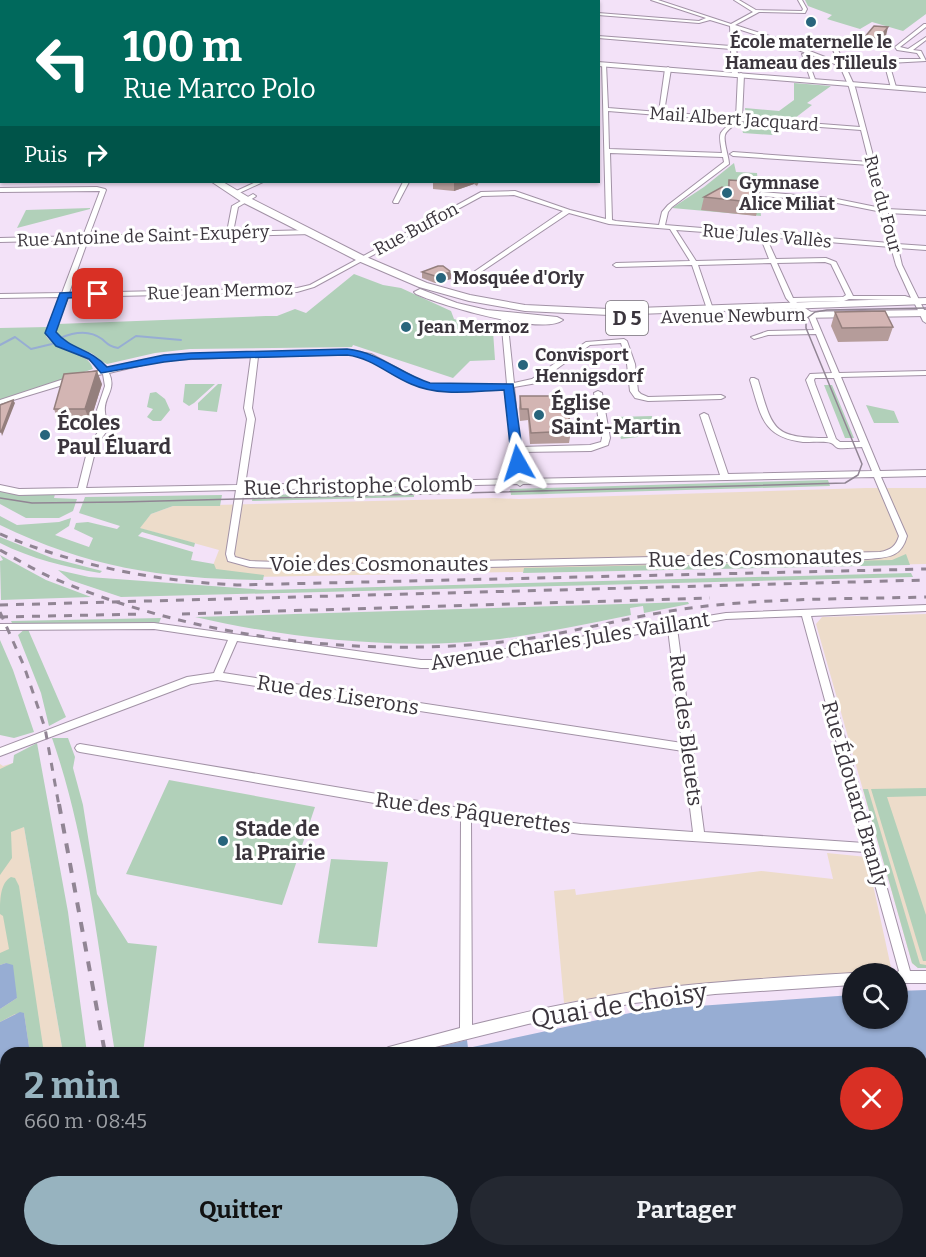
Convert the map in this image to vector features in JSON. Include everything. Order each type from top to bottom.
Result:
[{"type":"main road","name":"D 5","points":[[219,183],[360,258],[368,266],[436,299],[472,312],[504,317]]},
{"type":"main road","name":"D 5","points":[[226,183],[312,232]]},
{"type":"main road","name":"Avenue Newburn","points":[[360,258],[423,285],[469,298],[525,308],[579,312],[710,309],[793,303],[921,301]]},
{"type":"main road","name":"Avenue Newburn","points":[[504,317],[562,320],[811,314],[925,316]]},
{"type":"street","points":[[653,0],[732,25],[842,65]]},
{"type":"street","points":[[736,0],[756,12]]},
{"type":"street","points":[[732,25],[756,12],[804,11],[800,0]]},
{"type":"street","points":[[600,14],[699,21],[711,18]]},
{"type":"street","points":[[662,227],[664,212],[727,163],[729,154],[722,134],[739,119],[738,75],[732,25]]},
{"type":"street","points":[[893,87],[886,62],[924,60],[921,53],[897,47],[926,25]]},
{"type":"street","points":[[600,37],[733,48]]},
{"type":"street","points":[[910,50],[926,38]]},
{"type":"street","name":"Rue du Four","points":[[831,40],[850,84],[899,265],[921,301],[925,316]]},
{"type":"street","points":[[804,55],[814,81]]},
{"type":"street","points":[[609,222],[608,151],[605,109],[602,99],[602,64],[926,90]]},
{"type":"street","points":[[661,114],[668,69]]},
{"type":"street","name":"Mail Albert Jacquard","points":[[605,109],[863,129]]},
{"type":"street","points":[[608,151],[729,154],[873,164]]},
{"type":"street","points":[[600,177],[608,177]]},
{"type":"street","points":[[84,189],[87,183]]},
{"type":"street","points":[[230,233],[235,206],[259,183]]},
{"type":"street","points":[[396,202],[406,183]]},
{"type":"street","points":[[0,190],[100,189],[103,191],[51,333],[60,344],[92,357],[105,371],[109,384],[101,415],[106,427],[93,444],[81,492]]},
{"type":"street","name":"Rue Buffon","points":[[360,258],[481,194],[515,193],[609,222]]},
{"type":"street","points":[[761,194],[829,200],[885,211],[926,213]]},
{"type":"street","points":[[467,279],[568,211]]},
{"type":"street","name":"Rue Antoine de Saint-Exupéry","points":[[286,232],[291,228],[293,222]]},
{"type":"street","name":"Rue Jules Vallès","points":[[609,222],[926,248]]},
{"type":"street","points":[[672,228],[694,264],[710,309]]},
{"type":"street","name":"Rue Antoine de Saint-Exupéry","points":[[0,240],[312,232]]},
{"type":"street","points":[[762,235],[793,303],[811,314],[876,474]]},
{"type":"street","name":"Rue Jean Mermoz","points":[[0,296],[297,290],[312,286],[360,258]]},
{"type":"street","points":[[616,265],[832,261],[850,296],[857,299],[905,298],[921,301]]},
{"type":"street","points":[[793,303],[844,299],[850,296]]},
{"type":"street","points":[[504,317],[520,483]]},
{"type":"street","points":[[754,337],[768,333],[817,332]]},
{"type":"street","points":[[0,402],[105,371],[164,358],[255,354],[347,352],[365,354],[428,387],[510,386],[534,381],[588,344],[624,341],[631,364],[634,391],[638,396],[648,399],[721,397]]},
{"type":"street","points":[[241,489],[251,419],[248,408],[255,354]]},
{"type":"street","points":[[865,444],[838,445],[833,440],[810,380],[813,376],[926,373]]},
{"type":"street","points":[[754,380],[770,426],[799,439],[833,440]]},
{"type":"street","points":[[517,450],[591,448],[605,443],[598,393]]},
{"type":"street","points":[[704,415],[725,478]]},
{"type":"street","name":"Rue Christophe Colomb","points":[[0,488],[19,492],[81,492],[926,473]]},
{"type":"street","name":"Rue des Cosmonautes","points":[[527,563],[868,556],[894,553],[903,536],[876,474]]},
{"type":"street","name":"Voie des Cosmonautes","points":[[241,489],[231,559],[250,564],[345,567],[527,563]]},
{"type":"street","name":"Avenue Charles Jules Vaillant","points":[[0,627],[141,625],[421,664],[439,664],[726,616],[926,608]]},
{"type":"street","name":"Rue Édouard Branly","points":[[805,612],[871,848],[898,963]]},
{"type":"street","name":"Rue des Bleuets","points":[[672,624],[699,835]]},
{"type":"street","points":[[217,676],[234,637]]},
{"type":"street","name":"Rue des Liserons","points":[[0,752],[190,680],[217,676],[688,748]]},
{"type":"street","name":"Rue des Pâquerettes","points":[[80,748],[466,814],[581,829],[871,848]]},
{"type":"street","points":[[466,814],[466,1032]]},
{"type":"street","points":[[908,976],[926,977]]},
{"type":"street","name":"Quai de Choisy","points":[[411,1047],[466,1032],[601,1004],[670,993],[842,980]]},
{"type":"shaded area","points":[[926,488],[926,564],[208,578],[219,550],[139,528],[151,514],[173,506],[519,499]]},
{"type":"shaded area","points":[[926,614],[926,968],[918,968],[912,963],[816,624],[822,617]]},
{"type":"shaded area","points":[[13,763],[62,1047],[0,1047],[0,764],[3,766]]},
{"type":"shaded area","points":[[827,853],[867,857],[890,963],[842,963],[842,975],[652,988],[564,1003],[554,891],[575,889],[576,895],[761,871],[833,879]]},
{"type":"green space","points":[[805,0],[926,0],[926,14],[903,31],[872,22],[860,29],[827,19],[832,15],[808,6]]},
{"type":"green space","points":[[794,83],[831,86],[807,103],[812,105],[773,135],[743,133],[742,128],[745,126],[740,124],[746,121],[745,108],[779,111],[794,100]]},
{"type":"green space","name":"Gymnase Alice Miliat","points":[[734,163],[736,172],[757,173],[761,216],[672,208],[704,187]]},
{"type":"green space","points":[[90,209],[17,228],[26,210]]},
{"type":"green space","points":[[354,274],[383,285],[401,288],[451,311],[454,319],[493,331],[495,360],[470,361],[453,378],[353,345],[352,347],[190,349],[155,353],[107,364],[91,353],[66,344],[55,334],[57,324],[277,316],[295,309],[306,313]]},
{"type":"green space","points":[[48,327],[46,336],[51,342],[85,358],[93,369],[0,400],[0,328]]},
{"type":"green space","points":[[185,384],[215,384],[189,406],[183,402]]},
{"type":"green space","points":[[218,384],[222,384],[217,412],[198,410],[198,403]]},
{"type":"green space","points":[[824,385],[832,385],[854,438],[845,438]]},
{"type":"green space","points":[[156,392],[165,399],[170,410],[161,421],[153,421],[147,417],[153,409],[147,407],[150,393]]},
{"type":"green space","points":[[866,405],[894,411],[899,423],[874,423]]},
{"type":"green space","points":[[652,416],[652,430],[646,436],[621,439],[616,417]]},
{"type":"green space","points":[[828,480],[830,486],[511,495],[510,489]]},
{"type":"green space","points":[[0,491],[20,495],[55,494],[54,498],[77,499],[73,511],[59,518],[26,518],[0,504]]},
{"type":"green space","points":[[414,492],[414,497],[252,501],[253,495]]},
{"type":"green space","points":[[222,495],[220,506],[173,506],[151,514],[140,528],[195,543],[194,547],[142,532],[138,536],[193,552],[191,560],[214,564],[216,569],[264,575],[263,580],[193,577],[128,568],[65,552],[0,525],[0,516],[17,525],[59,522],[71,518],[69,526],[55,535],[89,547],[93,538],[74,529],[76,523],[88,522],[117,529],[120,526],[79,513],[85,497]]},
{"type":"green space","points":[[0,537],[52,558],[102,571],[100,573],[87,571],[36,558],[0,543]]},
{"type":"green space","points":[[906,554],[910,565],[523,573],[524,568],[892,560]]},
{"type":"green space","points":[[0,555],[46,580],[91,597],[1,600],[0,561],[3,560]]},
{"type":"green space","points":[[58,570],[89,577],[265,590],[911,573],[913,577],[121,597],[70,580]]},
{"type":"green space","points":[[688,602],[689,604],[644,613],[643,606],[630,608],[631,615],[516,637],[424,644],[308,637],[195,617]]},
{"type":"green space","points":[[161,618],[159,623],[13,625],[11,621]]},
{"type":"green space","points":[[27,627],[66,717],[49,726],[41,693],[18,635]]},
{"type":"green space","points":[[0,640],[34,732],[14,738],[0,735]]},
{"type":"green space","points":[[52,738],[68,738],[75,757],[73,768],[83,805],[97,894],[128,943],[157,946],[144,1047],[114,1047],[83,854]]},
{"type":"green space","points":[[37,743],[68,912],[86,1047],[62,1047],[24,827],[11,832],[12,858],[0,875],[0,769],[13,763],[14,755]]},
{"type":"green space","name":"Stade de la Prairie","points":[[169,780],[315,807],[282,905],[126,874]]},
{"type":"green space","points":[[926,788],[926,796],[887,797],[926,915],[926,961],[923,961],[871,789]]},
{"type":"green space","points":[[863,789],[868,789],[920,964],[926,965],[926,968],[918,968],[912,963]]},
{"type":"green space","points":[[331,859],[388,862],[377,947],[318,943]]},
{"type":"green space","points":[[11,877],[15,878],[19,886],[43,1047],[29,1047],[24,1013],[15,1014],[0,1022],[0,1009],[17,998],[6,963],[0,965],[0,953],[9,949],[3,916],[0,914],[3,888]]},
{"type":"water","points":[[6,963],[13,965],[17,998],[0,1009],[0,965]]},
{"type":"water","points":[[926,990],[926,1047],[473,1047],[644,1010],[842,996],[842,1029],[908,1029],[908,991]]},
{"type":"water","points":[[20,1012],[24,1013],[29,1047],[0,1047],[0,1022]]},
{"type":"water","points":[[467,1040],[468,1047],[438,1047]]},
{"type":"building","points":[[874,26],[888,27],[880,37],[864,38]]},
{"type":"building","points":[[729,180],[759,182],[759,203],[704,197],[722,187],[729,190]]},
{"type":"building","points":[[443,266],[451,272],[435,276],[422,272]]},
{"type":"building","points":[[885,311],[893,327],[842,328],[835,312]]},
{"type":"building","points":[[97,371],[85,409],[54,409],[64,374]]},
{"type":"building","points":[[520,396],[566,398],[571,431],[531,433],[528,409],[521,409]]},
{"type":"building","points":[[13,400],[1,432],[0,432],[0,405]]},
{"type":"waterway","points":[[60,338],[76,333],[87,333],[118,348],[136,336],[181,340]]},
{"type":"waterway","points":[[0,345],[15,337],[31,349],[52,344]]},
{"type":"tram line","points":[[0,498],[32,503],[121,502],[845,483],[858,475],[862,464],[806,328],[806,319],[815,312],[827,310],[926,308]]},
{"type":"railway","points":[[0,534],[58,555],[116,570],[176,580],[237,585],[926,569]]},
{"type":"railway","points":[[0,550],[55,579],[117,602]]},
{"type":"railway","points":[[117,602],[926,580]]},
{"type":"railway","points":[[117,602],[162,616],[218,629],[274,638],[389,647],[446,646],[527,639],[649,615],[726,604],[783,600],[926,597]]},
{"type":"railway","points":[[182,614],[710,598]]},
{"type":"railway","points":[[0,605],[117,602]]},
{"type":"railway","points":[[0,612],[2,617]]},
{"type":"railway","points":[[2,617],[143,614]]},
{"type":"railway","points":[[2,617],[24,666],[45,728],[59,806]]},
{"type":"railway","points":[[59,804],[104,1047]]},
{"type":"place","name":"École maternelle le Hameau des Tilleuls","points":[[811,22]]},
{"type":"place","name":"Gymnase Alice Miliat","points":[[727,193]]},
{"type":"place","name":"Mosquée d'Orly","points":[[441,278]]},
{"type":"place","name":"Jean Mermoz","points":[[406,327]]},
{"type":"place","name":"Convisport Hennigsdorf","points":[[523,365]]},
{"type":"place","name":"Église Saint-Martin","points":[[539,415]]},
{"type":"place","name":"Écoles Paul Éluard","points":[[45,435]]},
{"type":"place","name":"Stade de la Prairie","points":[[223,841]]},
{"type":"route","points":[[98,294],[64,295],[51,333],[60,344],[92,357],[105,371],[164,358],[347,352],[365,354],[428,387],[510,386],[518,463]]}]
